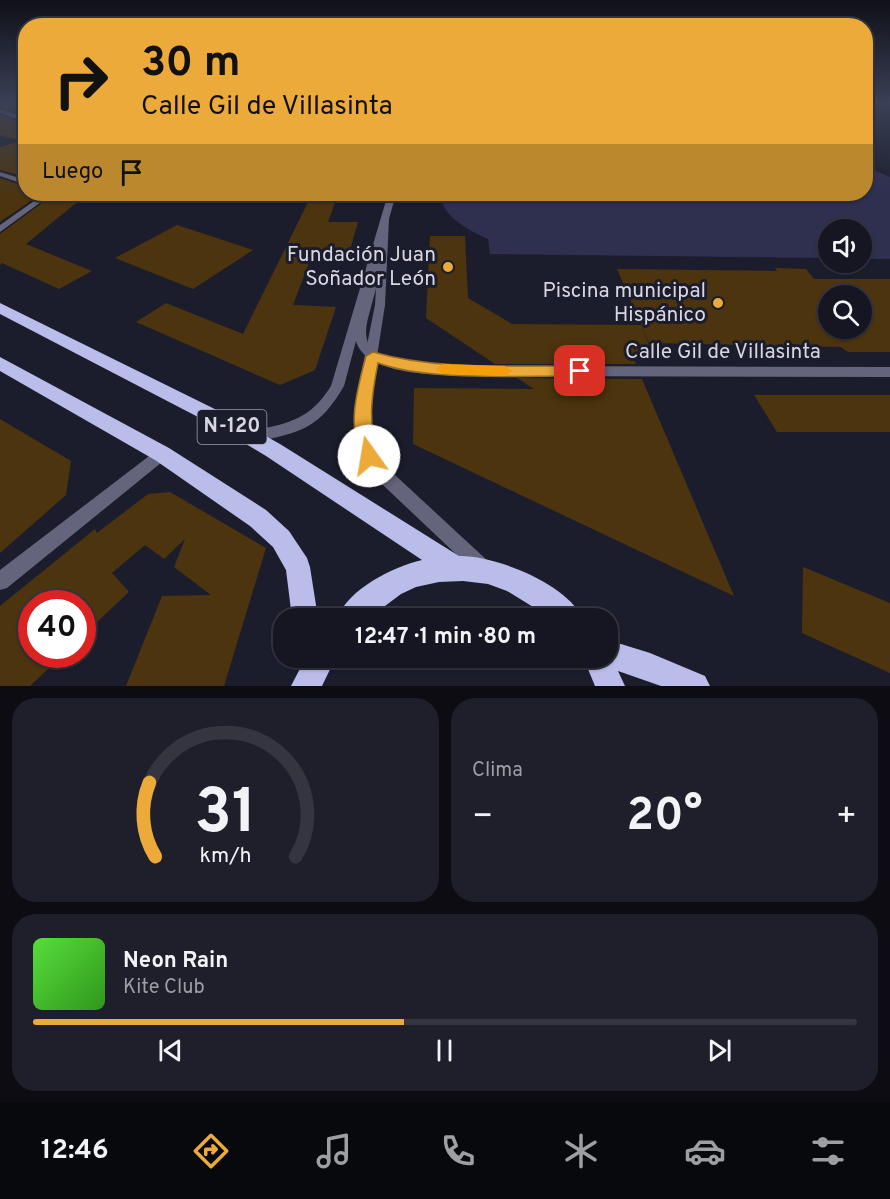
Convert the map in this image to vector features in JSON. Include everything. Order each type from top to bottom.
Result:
[{"type":"highway","name":"N-120","points":[[0,308],[250,437],[452,566]]},
{"type":"highway","name":"N-120","points":[[0,363],[162,454],[258,518],[281,538],[298,567],[304,608]]},
{"type":"highway","name":"N-120","points":[[361,608],[378,592],[413,574],[452,566],[484,569],[522,583],[560,608]]},
{"type":"highway","points":[[618,657],[650,667],[695,686]]},
{"type":"highway","points":[[602,668],[610,686]]},
{"type":"street","points":[[0,174],[18,180]]},
{"type":"street","points":[[0,229],[38,201]]},
{"type":"street","points":[[250,437],[293,427],[315,417],[329,402],[337,386],[390,201]]},
{"type":"street","points":[[386,221],[380,305],[373,356],[364,395],[362,431],[369,456],[390,481],[484,569]]},
{"type":"street","points":[[373,356],[363,348],[360,335],[375,270],[374,260]]},
{"type":"street","name":"Calle Gil de Villasinta","points":[[373,356],[392,363],[420,368],[461,370],[890,372]]},
{"type":"street","points":[[0,582],[162,454]]},
{"type":"shaded area","points":[[873,170],[890,177],[890,259],[872,259],[872,219],[818,219],[818,258],[490,254],[488,239],[457,222],[445,209],[442,201],[873,201]]},
{"type":"building","points":[[18,134],[18,140],[0,135]]},
{"type":"building","points":[[18,142],[18,175],[0,170],[0,147]]},
{"type":"building","points":[[0,178],[18,184],[18,201],[31,201],[0,222]]},
{"type":"building","points":[[45,201],[78,201],[26,244],[92,271],[59,289],[2,263],[0,265],[0,234]]},
{"type":"building","points":[[309,201],[336,201],[328,222],[358,222],[347,261],[310,260],[293,305],[336,307],[315,370],[280,385],[136,322],[166,303],[243,334]]},
{"type":"building","points":[[177,225],[253,250],[193,289],[115,258]]},
{"type":"building","name":"Fundación Juan Soñador León","points":[[430,236],[465,236],[468,298],[512,324],[641,325],[653,354],[632,354],[636,364],[495,364],[426,318]]},
{"type":"building","name":"Piscina municipal Hispánico","points":[[775,268],[806,269],[814,279],[890,279],[890,352],[848,352],[841,347],[649,343],[617,269],[777,271]]},
{"type":"building","points":[[517,378],[642,379],[734,596],[413,444],[414,388],[534,389]]},
{"type":"building","points":[[754,395],[890,395],[890,432],[777,432]]},
{"type":"building","points":[[0,419],[71,461],[66,495],[0,553]]},
{"type":"building","points":[[170,492],[266,548],[224,686],[126,686],[162,596],[211,595],[174,567],[185,539],[164,559],[145,545],[112,573],[129,592],[96,623],[96,590],[20,590],[95,529],[97,533],[148,494]]},
{"type":"building","points":[[803,567],[890,603],[890,673],[802,633]]},
{"type":"building","points":[[18,591],[18,668],[49,668],[30,686],[0,686],[0,606]]},
{"type":"slow traffic","points":[[443,369],[505,371]]},
{"type":"place","name":"Fundación Juan Soñador León","points":[[448,267]]},
{"type":"place","name":"Piscina municipal Hispánico","points":[[718,303]]},
{"type":"route","points":[[369,456],[362,431],[364,395],[373,356],[392,363],[420,368],[580,371]]}]
